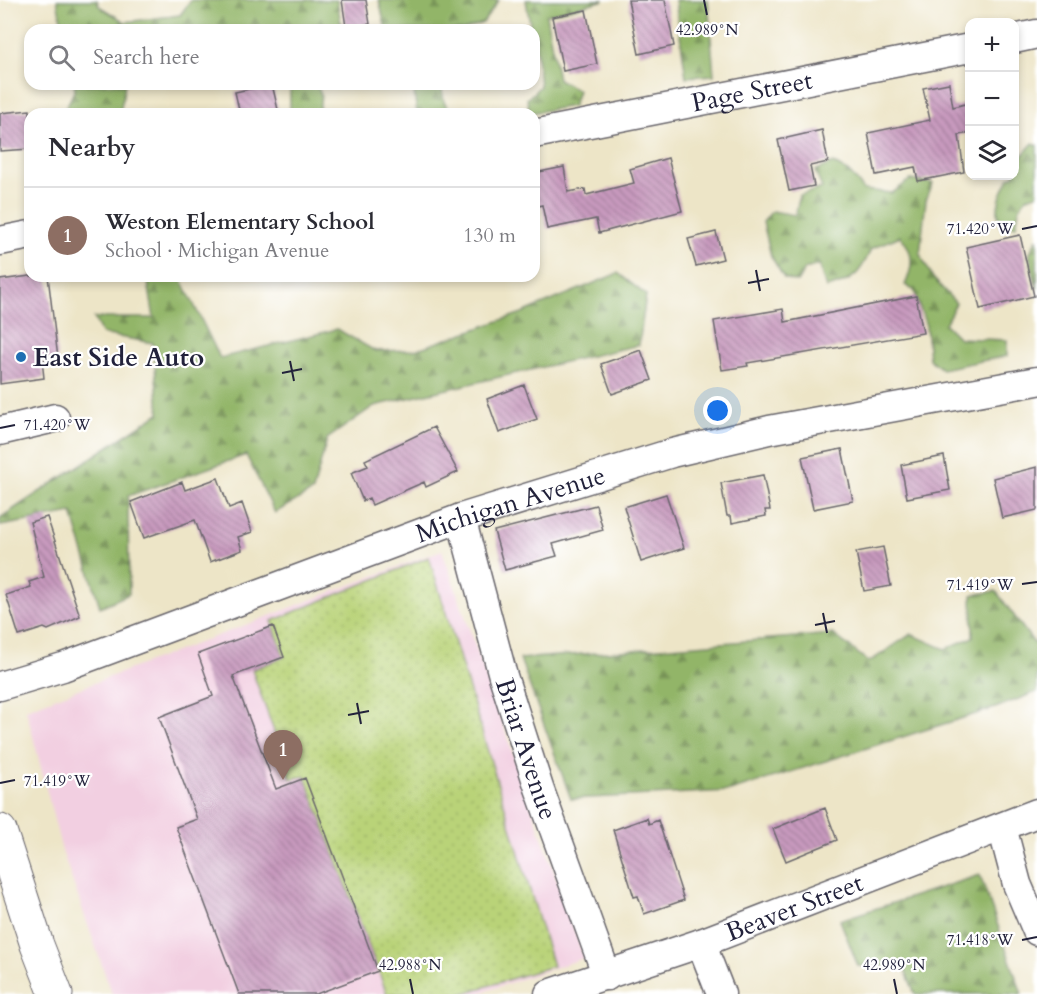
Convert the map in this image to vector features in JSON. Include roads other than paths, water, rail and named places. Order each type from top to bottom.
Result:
[{"type":"main road","points":[[0,831],[37,945],[56,994]]},
{"type":"street","points":[[1019,38],[1037,34]]},
{"type":"street","name":"Page Street","points":[[540,133],[965,49]]},
{"type":"street","points":[[0,241],[24,236]]},
{"type":"street","name":"Michigan Avenue","points":[[0,686],[63,667],[461,518],[672,453],[769,430],[1037,381]]},
{"type":"street","points":[[0,431],[56,418]]},
{"type":"street","name":"Briar Avenue","points":[[461,518],[503,676],[535,777],[607,976]]},
{"type":"street","name":"Beaver Street","points":[[549,994],[701,943],[1037,813]]},
{"type":"street","points":[[1002,827],[1017,884],[1037,931]]},
{"type":"street","points":[[701,943],[721,994]]},
{"type":"place","name":"East Side Auto","points":[[21,357]]},
{"type":"place","name":"Weston Elementary School","points":[[283,780]]}]
